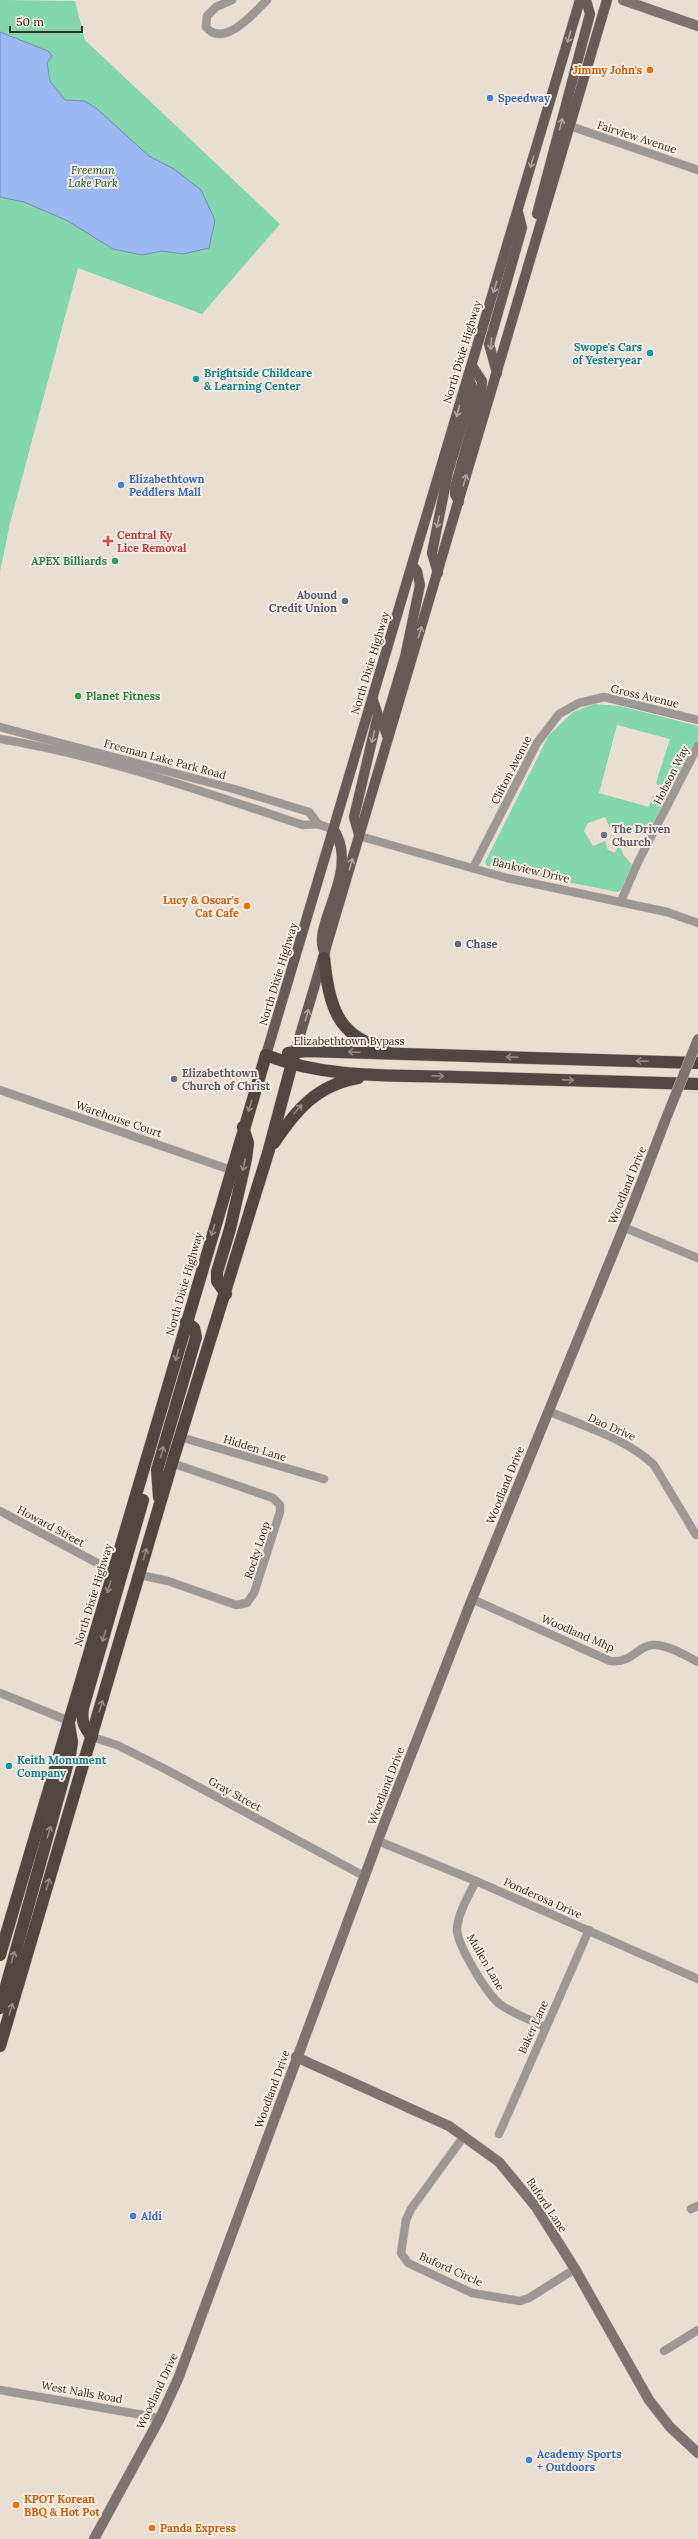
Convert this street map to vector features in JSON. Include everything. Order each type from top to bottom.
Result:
[{"type":"highway","points":[[324,955],[327,988],[332,1005],[348,1030],[371,1045],[414,1054]]},
{"type":"highway","points":[[1,2039],[172,1463],[226,1294],[268,1153],[295,1052]]},
{"type":"highway","name":"Elizabethtown Bypass","points":[[266,1055],[295,1052],[414,1054],[698,1063]]},
{"type":"highway","points":[[266,1055],[292,1065],[328,1071],[400,1076],[698,1084]]},
{"type":"highway","name":"North Dixie Highway","points":[[0,1955],[155,1435],[186,1322],[243,1127],[266,1055]]},
{"type":"highway","points":[[268,1153],[292,1116],[315,1094],[345,1080],[400,1076]]},
{"type":"highway","points":[[226,1294],[217,1281],[217,1272],[230,1229],[246,1159],[248,1143],[243,1127]]},
{"type":"highway","points":[[160,1504],[157,1470],[196,1337],[194,1328],[186,1322]]},
{"type":"highway","points":[[92,1736],[84,1726],[82,1718],[84,1708],[141,1510],[155,1435]]},
{"type":"highway","points":[[0,2008],[70,1755],[72,1742],[69,1721]]},
{"type":"main road","name":"North Dixie Highway","points":[[266,1055],[373,700],[580,0]]},
{"type":"main road","points":[[531,256],[529,246],[590,14],[586,0]]},
{"type":"main road","points":[[295,1052],[607,0]]},
{"type":"main road","points":[[497,373],[489,344],[522,228],[518,212]]},
{"type":"main road","points":[[459,502],[455,494],[455,487],[481,394],[482,381],[472,366]]},
{"type":"main road","points":[[438,574],[432,553],[448,472],[473,390],[468,376]]},
{"type":"main road","points":[[388,738],[384,726],[405,657],[420,585],[418,571],[412,565]]},
{"type":"main road","points":[[360,836],[354,817],[378,715],[373,700]]},
{"type":"main road","points":[[324,955],[321,939],[339,882],[342,860],[341,841],[334,830]]},
{"type":"street","points":[[232,0],[216,7],[207,16],[206,27],[209,31],[219,34],[230,31],[242,23],[267,0]]},
{"type":"street","points":[[623,0],[698,26]]},
{"type":"street","name":"Fairview Avenue","points":[[570,126],[698,170]]},
{"type":"street","name":"Gross Avenue","points":[[587,700],[613,698],[698,720]]},
{"type":"street","name":"Clifton Avenue","points":[[473,868],[547,726],[565,709],[587,700]]},
{"type":"street","name":"Freeman Lake Park Road","points":[[0,727],[234,789],[309,812],[318,824]]},
{"type":"street","name":"Freeman Lake Park Road","points":[[0,739],[28,744],[163,779],[303,825],[318,824],[334,830]]},
{"type":"street","name":"Hobson Way","points":[[621,901],[638,862],[698,746]]},
{"type":"street","name":"Bankview Drive","points":[[360,836],[473,868],[621,901],[666,912],[698,923]]},
{"type":"street","name":"Woodland Drive","points":[[94,2539],[160,2418],[188,2354],[364,1876],[472,1599],[698,1039]]},
{"type":"street","name":"Warehouse Court","points":[[0,1090],[231,1170]]},
{"type":"street","points":[[623,1227],[698,1258]]},
{"type":"street","name":"Dao Drive","points":[[548,1411],[631,1445],[645,1456],[654,1465],[696,1535]]},
{"type":"street","name":"Hidden Lane","points":[[180,1437],[324,1480]]},
{"type":"street","name":"Rocky Loop","points":[[140,1575],[168,1581],[236,1605],[247,1603],[254,1593],[280,1512],[280,1505],[273,1498],[172,1463]]},
{"type":"street","name":"Howard Street","points":[[0,1511],[114,1572]]},
{"type":"street","name":"Woodland Mhp","points":[[472,1599],[610,1661],[629,1659],[654,1645],[698,1662]]},
{"type":"street","points":[[0,1693],[69,1721]]},
{"type":"street","name":"Gray Street","points":[[92,1736],[117,1745],[171,1772],[364,1876]]},
{"type":"street","name":"Ponderosa Drive","points":[[378,1841],[476,1881],[698,1979]]},
{"type":"street","name":"Mullen Lane","points":[[476,1881],[458,1924],[458,1936],[463,1948],[493,1998],[501,2005],[545,2027]]},
{"type":"street","name":"Baker Lane","points":[[499,2134],[589,1930]]},
{"type":"street","name":"Buford Lane","points":[[296,2058],[448,2126],[499,2162],[528,2194],[575,2269],[649,2400],[670,2427],[698,2453]]},
{"type":"street","name":"Buford Circle","points":[[464,2136],[411,2208],[406,2220],[401,2253],[408,2263],[472,2293],[520,2301],[529,2298],[575,2269]]},
{"type":"street","points":[[664,2352],[698,2330]]},
{"type":"street","name":"West Nalls Road","points":[[0,2390],[160,2418]]},
{"type":"green space","name":"Freeman Lake Park","points":[[0,0],[75,1],[85,40],[280,224],[202,314],[78,268],[10,523],[0,572]]},
{"type":"green space","points":[[594,704],[620,706],[698,726],[698,741],[674,786],[667,788],[659,787],[656,783],[670,739],[617,725],[599,793],[649,807],[653,796],[661,797],[664,802],[649,831],[626,833],[626,828],[619,825],[610,828],[605,817],[588,823],[584,831],[593,846],[605,841],[608,850],[615,853],[619,844],[623,854],[632,865],[621,890],[618,892],[487,866],[485,862],[549,735],[573,712]]},
{"type":"water","points":[[0,32],[48,51],[52,56],[47,63],[50,81],[65,100],[84,101],[96,108],[149,156],[174,169],[201,190],[215,220],[209,248],[183,254],[162,251],[142,255],[113,249],[68,221],[24,202],[0,197]]},
{"type":"place","name":"Jimmy John's","points":[[650,70]]},
{"type":"place","name":"Speedway","points":[[490,98]]},
{"type":"place","name":"Swope's Cars of Yesteryear","points":[[650,353]]},
{"type":"place","name":"Brightside Childcare & Learning Center","points":[[196,379]]},
{"type":"place","name":"Elizabethtown Peddlers Mall","points":[[121,485]]},
{"type":"place","name":"Central Ky Lice Removal","points":[[108,541]]},
{"type":"place","name":"APEX Billiards","points":[[115,561]]},
{"type":"place","name":"Abound Credit Union","points":[[345,601]]},
{"type":"place","name":"Planet Fitness","points":[[78,696]]},
{"type":"place","name":"The Driven Church","points":[[604,835]]},
{"type":"place","name":"Lucy & Oscar's Cat Cafe","points":[[247,906]]},
{"type":"place","name":"Chase","points":[[458,944]]},
{"type":"place","name":"Elizabethtown Church of Christ","points":[[174,1079]]},
{"type":"place","name":"Keith Monument Company","points":[[9,1766]]},
{"type":"place","name":"Aldi","points":[[133,2216]]},
{"type":"place","name":"Academy Sports + Outdoors","points":[[529,2460]]},
{"type":"place","name":"KPOT Korean BBQ & Hot Pot","points":[[16,2505]]},
{"type":"place","name":"Panda Express","points":[[152,2528]]}]
